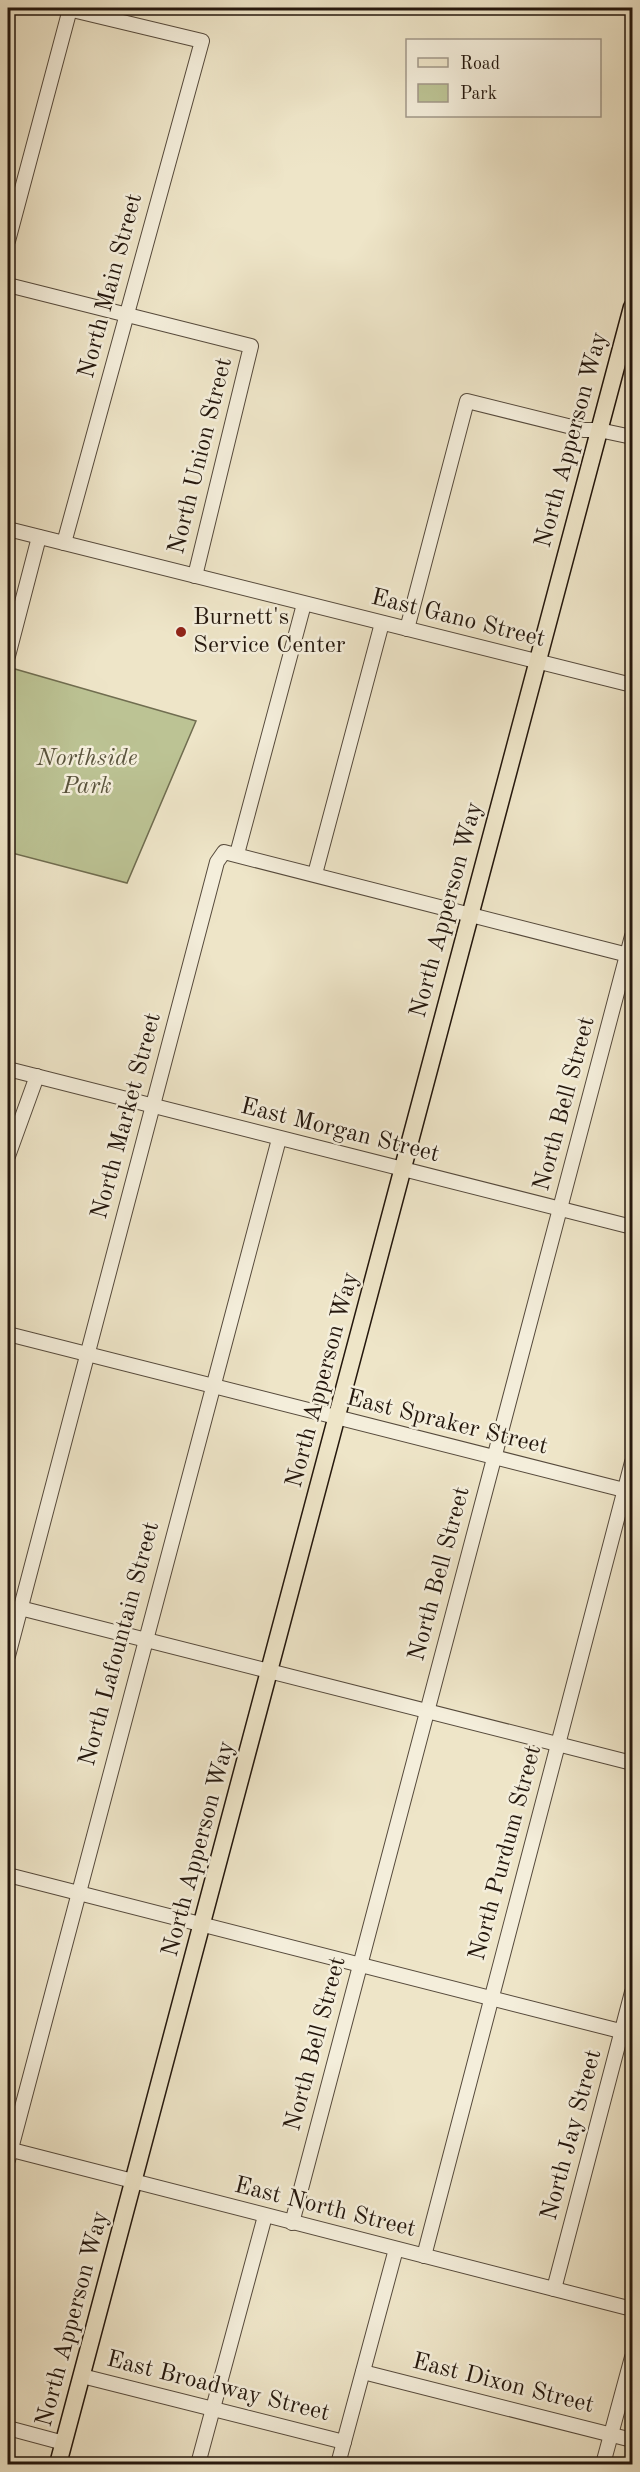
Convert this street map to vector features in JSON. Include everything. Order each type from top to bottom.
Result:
[{"type":"main road","name":"North Apperson Way","points":[[58,2464],[405,1171],[633,306]]},
{"type":"street","name":"North Main Street","points":[[64,543],[202,41],[67,8]]},
{"type":"street","points":[[8,241],[67,8]]},
{"type":"street","points":[[8,285],[127,315]]},
{"type":"street","name":"North Union Street","points":[[127,315],[251,346],[195,576]]},
{"type":"street","points":[[406,629],[467,401],[584,430],[599,430],[633,438]]},
{"type":"street","name":"East Gano Street","points":[[8,529],[633,685]]},
{"type":"street","points":[[8,656],[39,537]]},
{"type":"street","points":[[304,604],[237,854],[630,955]]},
{"type":"street","points":[[315,874],[382,623]]},
{"type":"street","name":"North Market Street","points":[[8,1656],[218,862],[224,852],[237,854]]},
{"type":"street","name":"North Bell Street","points":[[292,2223],[494,1457],[630,955],[633,936]]},
{"type":"street","name":"East Morgan Street","points":[[8,1069],[633,1227]]},
{"type":"street","points":[[8,1156],[36,1076]]},
{"type":"street","name":"North Lafountain Street","points":[[8,2153],[279,1139]]},
{"type":"street","name":"East Spraker Street","points":[[8,1334],[629,1491]]},
{"type":"street","name":"North Purdum Street","points":[[424,2256],[558,1745],[629,1491],[633,1462]]},
{"type":"street","points":[[20,1608],[633,1763]]},
{"type":"street","points":[[8,1875],[627,2032]]},
{"type":"street","name":"North Jay Street","points":[[554,2289],[627,2032],[633,1992]]},
{"type":"street","name":"East North Street","points":[[8,2153],[135,2182],[633,2309]]},
{"type":"street","points":[[198,2464],[265,2217]]},
{"type":"street","points":[[338,2464],[396,2249]]},
{"type":"street","points":[[603,2464],[633,2357]]},
{"type":"street","name":"East Dixon Street","points":[[363,2372],[633,2440]]},
{"type":"street","name":"East Broadway Street","points":[[82,2376],[344,2442]]},
{"type":"street","points":[[8,2428],[64,2443]]},
{"type":"green space","name":"Northside Park","points":[[8,667],[196,721],[127,883],[8,852]]},
{"type":"place","name":"Burnett's Service Center","points":[[181,632]]}]
